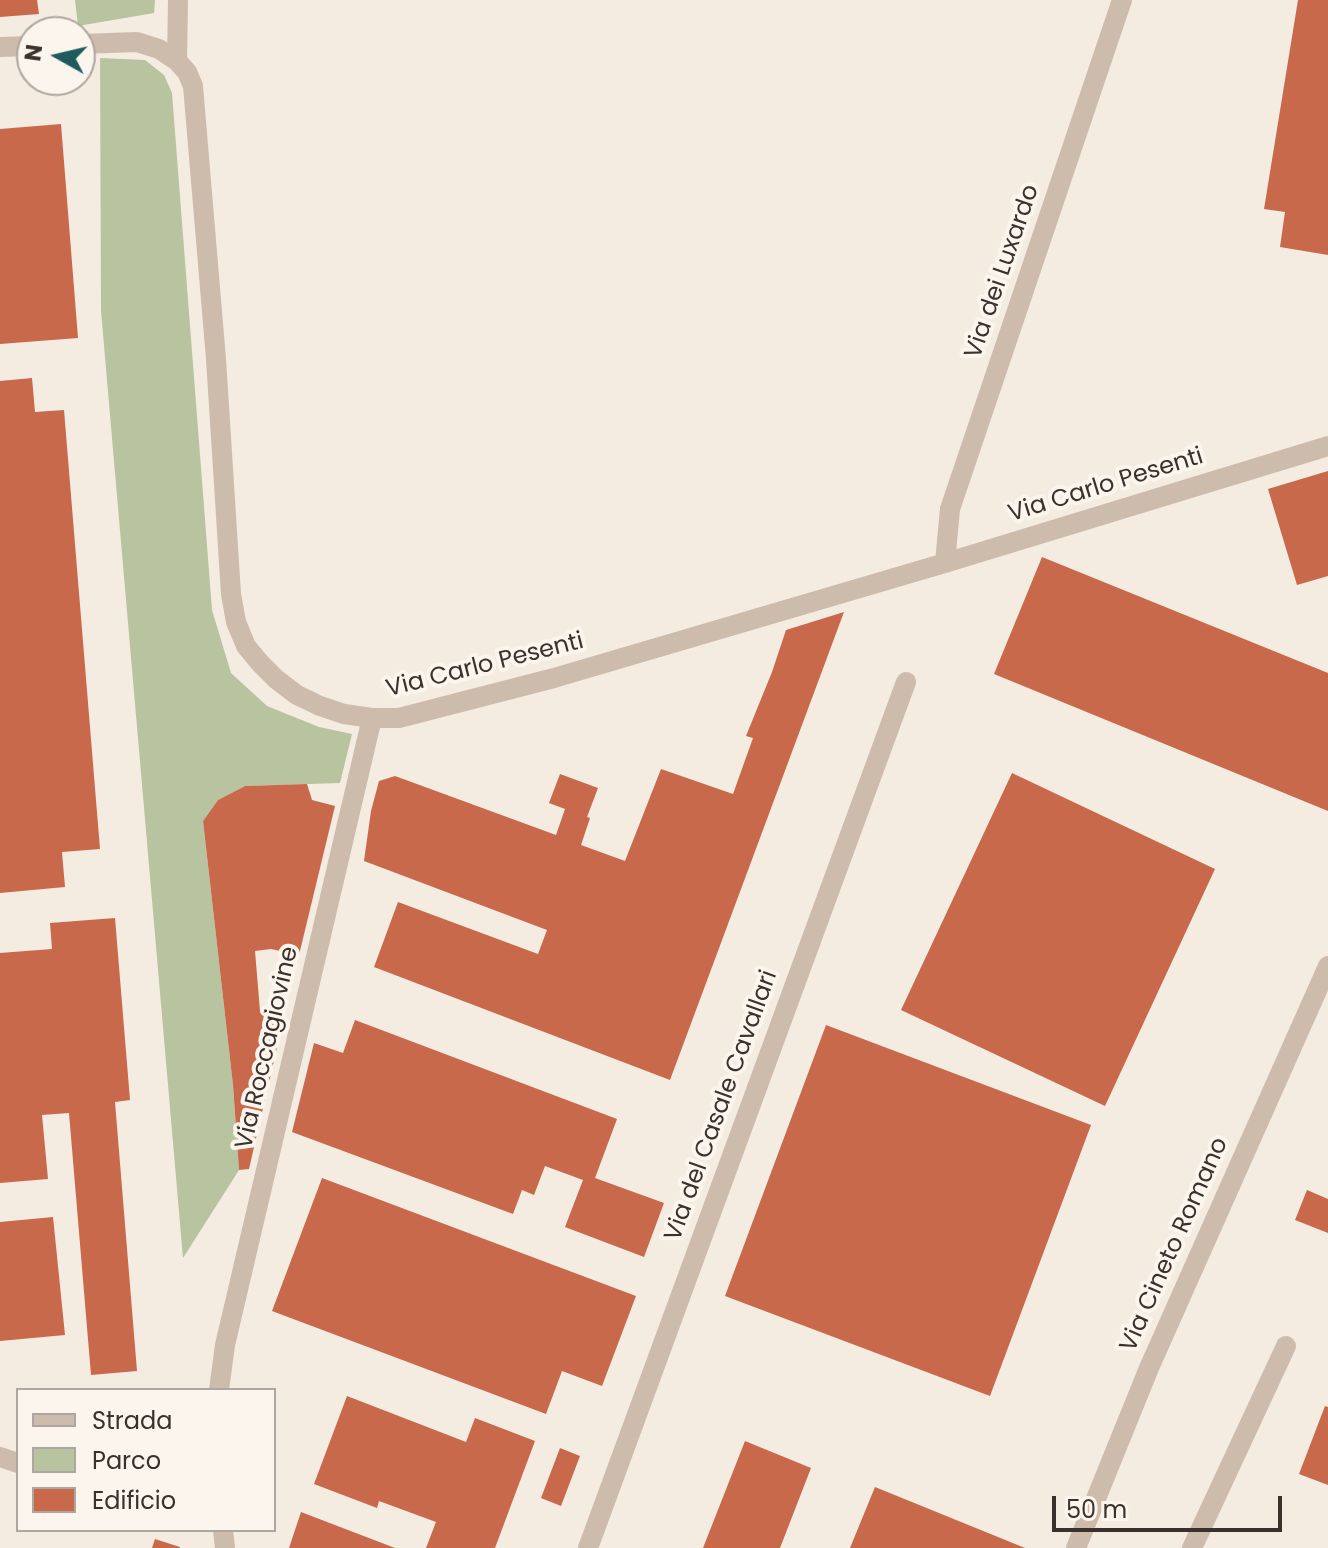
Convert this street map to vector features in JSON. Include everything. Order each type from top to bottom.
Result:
[{"type":"street","points":[[177,61],[178,0]]},
{"type":"street","name":"Via dei Luxardo","points":[[945,563],[950,509],[1122,0]]},
{"type":"street","points":[[96,43],[137,42],[159,49],[177,61]]},
{"type":"street","name":"Via Carlo Pesenti","points":[[177,61],[187,72],[193,86],[216,359],[231,594],[236,622],[246,646],[260,663],[297,695],[320,706],[344,714],[399,718],[554,678],[1328,446]]},
{"type":"street","name":"Via del Casale Cavallari","points":[[588,1548],[906,682]]},
{"type":"street","name":"Via Roccagiovine","points":[[219,1388],[225,1345],[372,718]]},
{"type":"street","name":"Via Cineto Romano","points":[[1076,1548],[1149,1368],[1328,966]]},
{"type":"street","points":[[1192,1548],[1286,1346]]},
{"type":"green space","points":[[75,0],[155,0],[154,13],[96,23],[96,16],[77,16]]},
{"type":"green space","points":[[100,58],[145,60],[164,75],[172,93],[212,610],[231,673],[267,706],[319,727],[352,734],[340,783],[245,786],[218,800],[203,821],[233,1085],[239,1170],[183,1258],[101,311]]},
{"type":"building","points":[[0,0],[37,0],[39,14],[0,17]]},
{"type":"building","points":[[1298,0],[1328,0],[1328,255],[1280,247],[1285,212],[1264,209]]},
{"type":"building","points":[[61,124],[78,338],[0,344],[0,129]]},
{"type":"building","points":[[32,378],[35,412],[64,410],[100,849],[62,852],[65,887],[0,893],[0,381]]},
{"type":"building","points":[[1328,471],[1328,576],[1297,585],[1268,489]]},
{"type":"building","points":[[1042,557],[1328,673],[1328,811],[994,674]]},
{"type":"building","points":[[844,612],[670,1080],[374,967],[398,902],[538,954],[547,930],[364,861],[379,781],[395,776],[556,835],[565,809],[549,803],[560,774],[598,788],[581,845],[625,861],[661,769],[733,794],[753,738],[746,736],[786,630]]},
{"type":"building","points":[[1012,773],[1215,869],[1105,1106],[901,1010]]},
{"type":"building","points":[[307,784],[312,800],[335,806],[299,955],[271,949],[255,951],[260,1011],[284,1017],[249,1169],[239,1170],[233,1085],[203,821],[218,800],[245,786]]},
{"type":"building","points":[[115,918],[130,1100],[115,1102],[137,1371],[91,1375],[69,1113],[42,1115],[48,1179],[0,1183],[0,953],[52,949],[50,923]]},
{"type":"building","points":[[355,1020],[617,1119],[595,1178],[664,1203],[644,1257],[565,1227],[583,1180],[545,1166],[534,1195],[522,1190],[513,1214],[292,1132],[314,1043],[343,1053]]},
{"type":"building","points":[[826,1025],[1091,1125],[990,1396],[725,1296]]},
{"type":"building","points":[[322,1178],[636,1296],[602,1386],[562,1371],[546,1414],[272,1311]]},
{"type":"building","points":[[1307,1190],[1328,1199],[1328,1233],[1295,1220]]},
{"type":"building","points":[[53,1217],[65,1335],[0,1341],[0,1222]]},
{"type":"building","points":[[347,1396],[466,1442],[475,1418],[535,1441],[495,1548],[426,1548],[436,1522],[379,1501],[377,1508],[314,1484]]},
{"type":"building","points":[[1325,1406],[1328,1407],[1328,1485],[1299,1474]]},
{"type":"building","points":[[745,1441],[811,1468],[780,1548],[703,1548]]},
{"type":"building","points":[[560,1448],[580,1456],[561,1506],[541,1498]]},
{"type":"building","points":[[875,1487],[1025,1548],[850,1548]]},
{"type":"building","points":[[301,1512],[395,1548],[289,1548]]},
{"type":"building","points":[[155,1539],[180,1547],[180,1548],[152,1548]]}]
